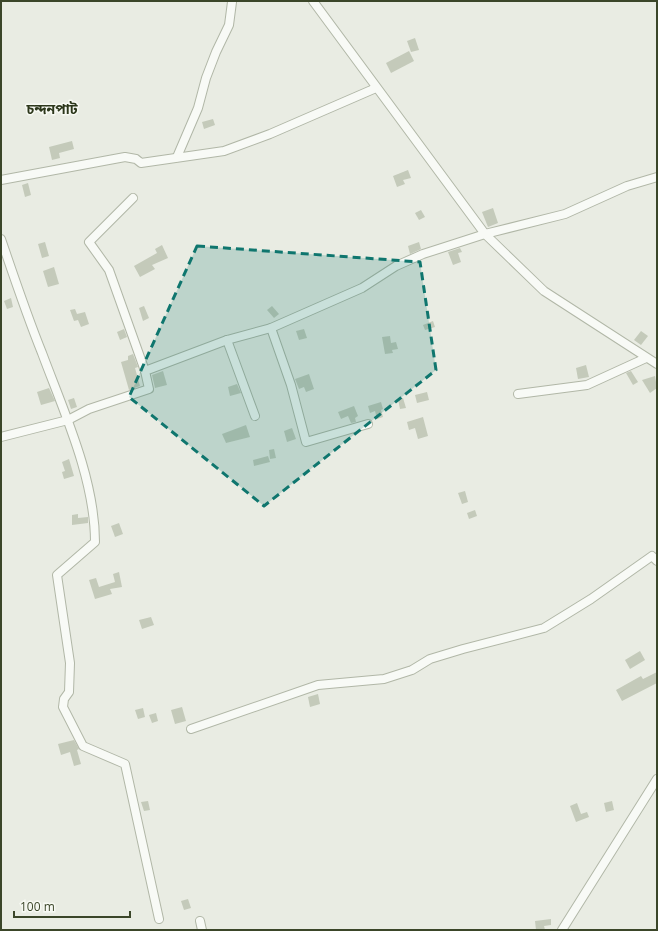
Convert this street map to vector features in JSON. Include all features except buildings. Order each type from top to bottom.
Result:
[{"type":"street","points":[[313,1],[485,234],[544,291],[657,364]]},
{"type":"street","points":[[177,157],[198,108],[206,78],[216,52],[229,25],[232,2]]},
{"type":"street","points":[[1,180],[125,157],[136,159],[141,163],[224,151],[270,134],[376,88]]},
{"type":"street","points":[[145,371],[227,340],[271,328],[362,288],[396,266],[423,254],[485,234],[565,214],[627,186],[657,177]]},
{"type":"street","points":[[1,436],[68,420],[88,409],[149,389],[145,371],[109,270],[89,242],[133,198]]},
{"type":"street","points":[[1,239],[37,341],[68,420],[86,479],[95,518],[95,542],[57,575],[70,663],[69,692],[64,698],[62,707],[83,746],[125,764],[159,919]]},
{"type":"street","points":[[271,328],[291,385],[306,442],[368,424]]},
{"type":"street","points":[[227,340],[254,416]]},
{"type":"street","points":[[518,394],[587,385],[646,358]]},
{"type":"street","points":[[191,729],[318,685],[384,680],[412,670],[430,659],[544,628],[591,599],[652,556],[657,561]]},
{"type":"street","points":[[562,930],[657,778]]},
{"type":"street","points":[[200,922],[202,930]]},
{"type":"highlighted area","points":[[197,246],[420,262],[436,370],[264,506],[129,397]]},
{"type":"district","name":"চন্দনপাট","points":[[52,109]]}]
